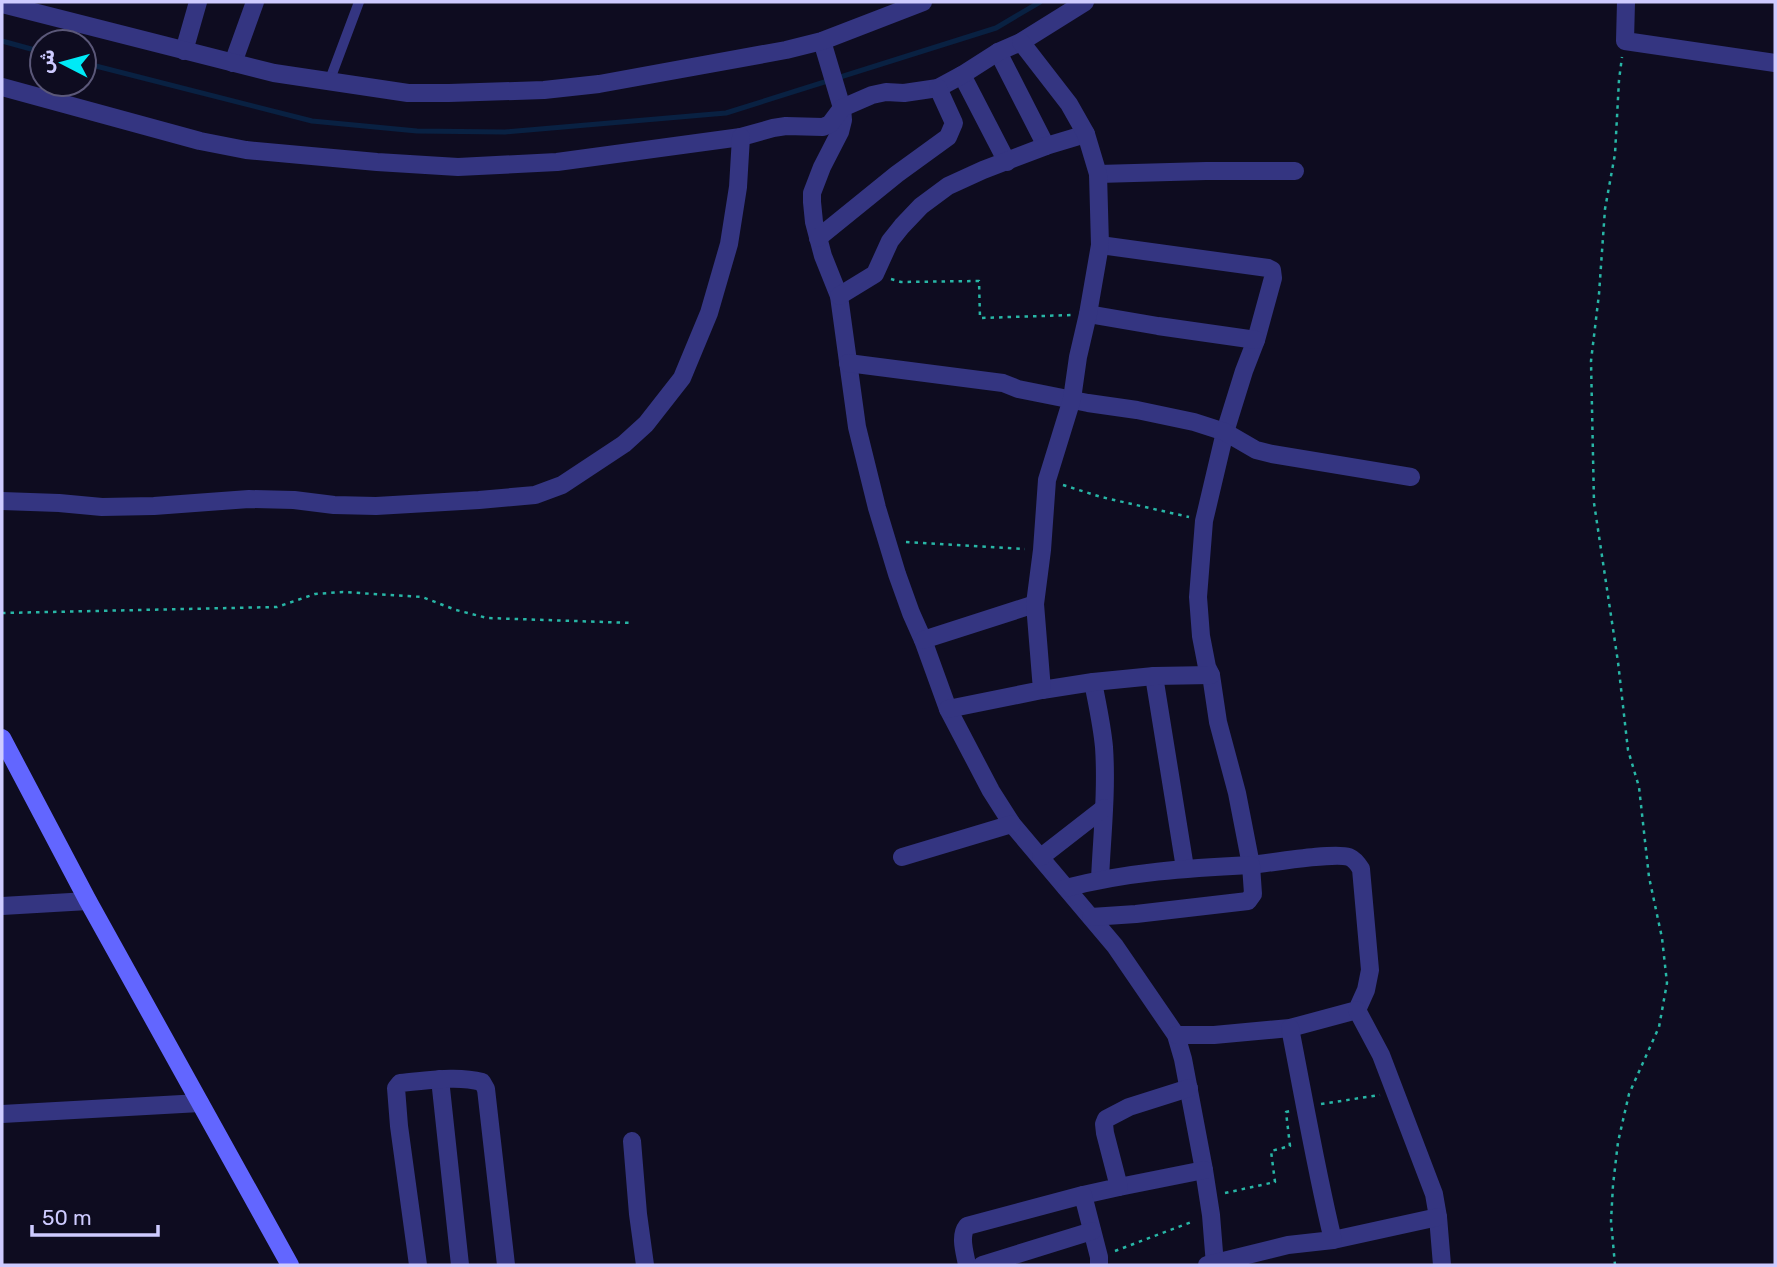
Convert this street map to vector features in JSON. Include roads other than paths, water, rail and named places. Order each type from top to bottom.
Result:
[{"type":"main road","points":[[2,738],[88,901],[290,1265]]},
{"type":"street","points":[[184,51],[198,2]]},
{"type":"street","points":[[233,63],[255,2]]},
{"type":"street","points":[[2,4],[274,73],[408,93],[449,93],[544,90],[599,84],[786,50],[824,47],[923,2]]},
{"type":"street","points":[[840,102],[872,94],[938,88],[998,52],[1021,42],[1085,2]]},
{"type":"street","points":[[1626,2],[1625,41],[1775,63]]},
{"type":"street","points":[[1021,42],[1069,104],[1086,134],[1098,174],[1100,245],[1072,399],[1046,480],[1042,550],[1035,604],[1042,690]]},
{"type":"street","points":[[824,47],[843,120],[812,193],[813,212],[818,238],[839,296],[864,460],[897,574],[948,709],[991,791],[1012,824],[1115,946],[1176,1035],[1204,1170],[1211,1215],[1212,1264],[1288,1245],[1333,1240],[1438,1217]]},
{"type":"street","points":[[998,52],[1046,146]]},
{"type":"street","points":[[962,75],[1007,162]]},
{"type":"street","points":[[2,87],[200,141],[246,150],[458,167],[556,162],[741,137],[786,126],[824,127],[831,124],[840,102]]},
{"type":"street","points":[[818,238],[948,137],[954,123],[938,88]]},
{"type":"street","points":[[839,296],[875,274],[890,241],[921,206],[948,186],[1046,146],[1086,134]]},
{"type":"street","points":[[2,501],[102,507],[249,499],[376,506],[535,495],[562,485],[624,444],[646,424],[682,378],[709,313],[729,244],[738,187],[741,137]]},
{"type":"street","points":[[1098,174],[1295,171]]},
{"type":"street","points":[[1091,917],[1248,901],[1253,894],[1251,865],[1237,793],[1218,722],[1211,675],[1201,636],[1198,597],[1204,521],[1225,432],[1256,340],[1273,278],[1272,270],[1268,268],[1100,245]]},
{"type":"street","points":[[1088,314],[1256,340]]},
{"type":"street","points":[[848,363],[1003,383],[1018,389],[1137,410],[1194,422],[1225,432],[1256,450],[1272,454],[1411,477]]},
{"type":"street","points":[[923,640],[1035,604]]},
{"type":"street","points":[[948,709],[1093,682],[1154,676],[1211,675]]},
{"type":"street","points":[[1154,676],[1185,868]]},
{"type":"street","points":[[1093,682],[1104,748],[1100,879]]},
{"type":"street","points":[[1041,857],[1104,807]]},
{"type":"street","points":[[902,856],[1012,824]]},
{"type":"street","points":[[1066,888],[1100,879],[1185,868],[1348,857],[1357,862],[1361,869],[1370,970],[1366,990],[1357,1010]]},
{"type":"street","points":[[2,906],[88,901]]},
{"type":"street","points":[[1176,1035],[1213,1035],[1290,1028],[1357,1010]]},
{"type":"street","points":[[1357,1010],[1381,1055],[1434,1194],[1442,1265]]},
{"type":"street","points":[[1290,1028],[1319,1184],[1333,1240]]},
{"type":"street","points":[[440,1079],[460,1265]]},
{"type":"street","points":[[418,1265],[396,1088],[400,1083],[440,1079],[474,1080],[482,1082],[486,1090],[506,1265]]},
{"type":"street","points":[[1119,1187],[1105,1133],[1106,1119],[1129,1107],[1189,1088]]},
{"type":"street","points":[[2,1114],[200,1103]]},
{"type":"street","points":[[632,1141],[645,1265]]},
{"type":"street","points":[[967,1265],[962,1236],[967,1226],[1083,1195],[1204,1170]]},
{"type":"street","points":[[1083,1195],[1099,1261]]},
{"type":"street","points":[[982,1265],[1092,1231]]},
{"type":"lane","points":[[329,82],[359,2]]},
{"type":"waterway","points":[[98,67],[312,121],[417,131],[505,132],[726,113],[996,28],[1040,2]]},
{"type":"waterway","points":[[2,41],[28,48]]}]
